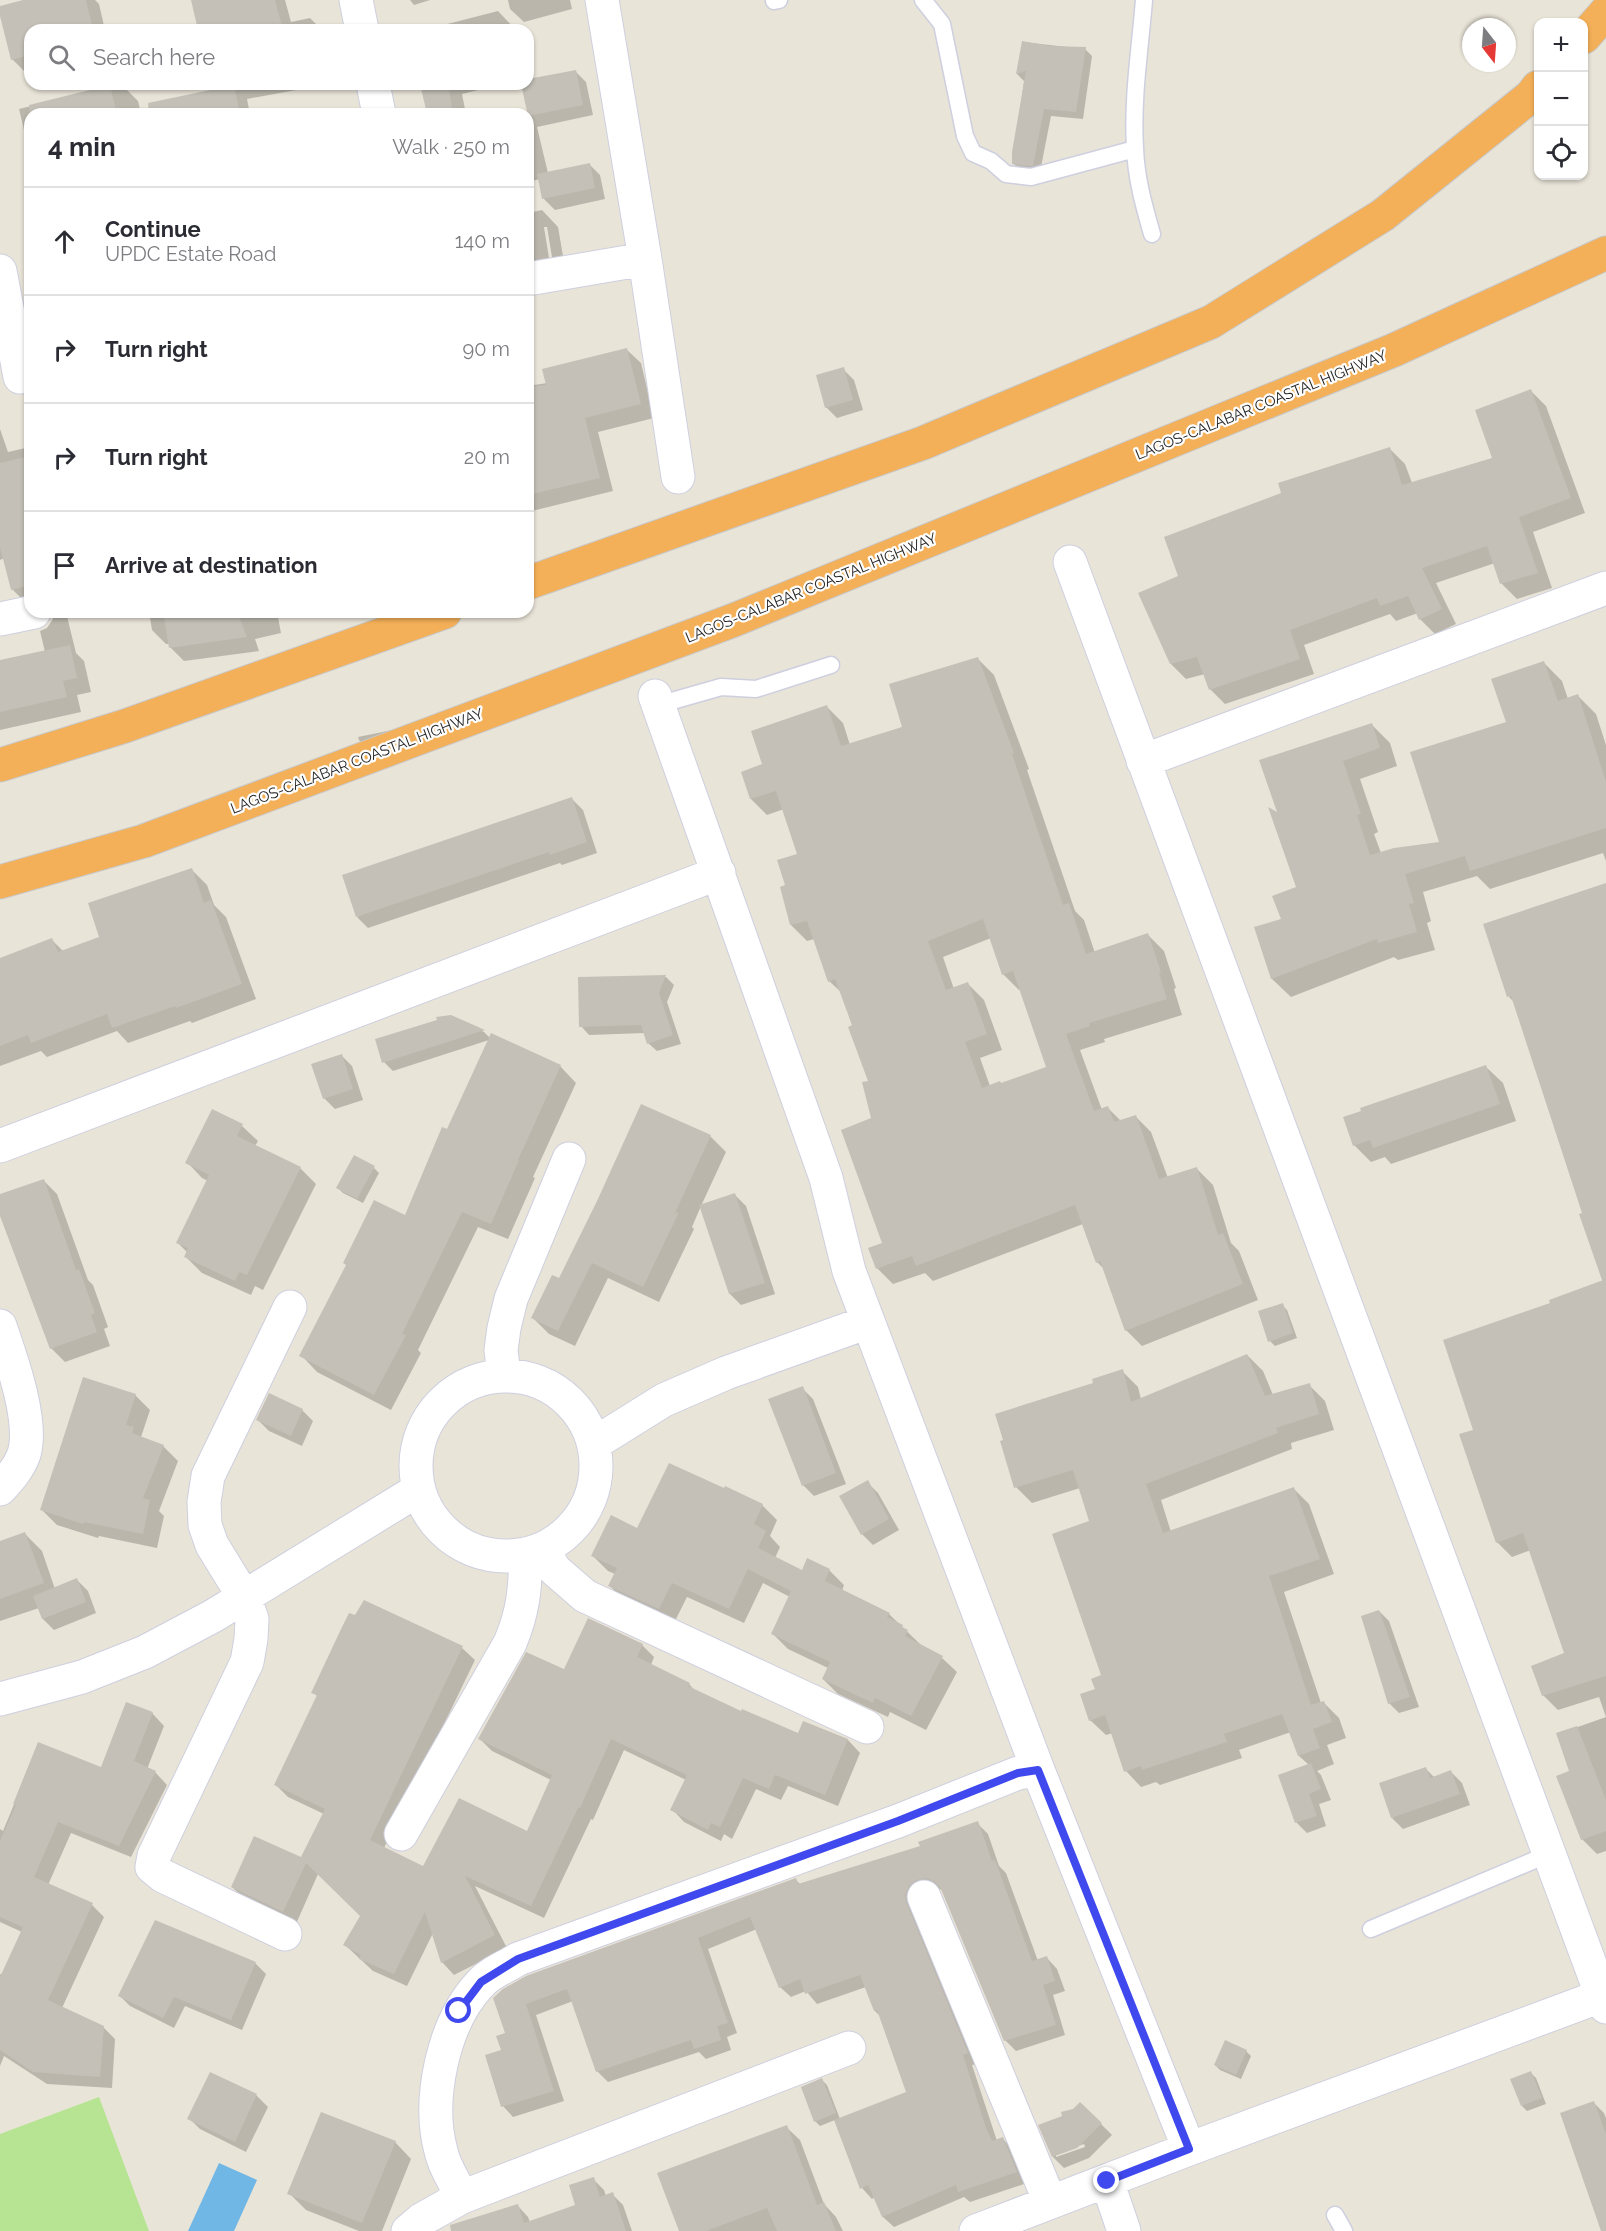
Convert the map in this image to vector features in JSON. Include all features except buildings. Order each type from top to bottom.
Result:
[{"type":"highway","points":[[1588,32],[1606,12]]},
{"type":"highway","points":[[534,581],[923,443],[1211,322],[1383,215],[1534,93]]},
{"type":"highway","name":"LAGOS-CALABAR COASTAL HIGHWAY","points":[[0,882],[144,841],[734,620],[1394,350],[1606,253]]},
{"type":"highway","points":[[0,765],[125,726],[428,618]]},
{"type":"street","points":[[356,0],[361,24]]},
{"type":"street","points":[[602,0],[678,477]]},
{"type":"street","points":[[374,90],[378,108]]},
{"type":"street","points":[[534,278],[645,259]]},
{"type":"street","points":[[0,271],[17,378]]},
{"type":"street","points":[[976,2231],[1189,2149],[1604,2001],[1070,562]]},
{"type":"street","points":[[1143,761],[1606,588]]},
{"type":"street","points":[[0,619],[24,614]]},
{"type":"street","points":[[657,700],[826,1178],[849,1271],[1038,1770],[1189,2149]]},
{"type":"street","points":[[0,1146],[719,873]]},
{"type":"street","points":[[504,1375],[501,1350],[511,1299],[569,1160]]},
{"type":"street","points":[[285,1934],[163,1876],[152,1867],[154,1856],[247,1662],[252,1619],[244,1597],[212,1545],[205,1525],[204,1502],[208,1476],[290,1307]]},
{"type":"street","points":[[595,1443],[664,1400],[726,1373],[868,1322]]},
{"type":"street","points":[[0,1326],[23,1407],[26,1431],[24,1453],[15,1472],[0,1489]]},
{"type":"street","points":[[504,1375],[535,1380],[560,1392],[582,1415],[595,1443],[598,1475],[589,1505],[568,1533],[534,1552],[511,1557],[479,1553],[451,1539],[432,1519],[418,1490],[415,1459],[423,1428],[446,1398],[473,1382],[504,1375]]},
{"type":"street","points":[[0,1700],[82,1677],[145,1652],[213,1616],[418,1490]]},
{"type":"street","points":[[534,1552],[585,1596],[867,1727]]},
{"type":"street","points":[[401,1834],[510,1643],[520,1618],[534,1552]]},
{"type":"street","points":[[462,2197],[441,2152],[435,2106],[442,2061],[459,2011],[481,1982],[518,1959],[898,1821],[1018,1773],[1038,1770]]},
{"type":"street","points":[[924,1897],[1050,2202]]},
{"type":"street","points":[[408,2231],[421,2220],[462,2197],[849,2048]]},
{"type":"street","points":[[1107,2181],[1124,2231]]},
{"type":"lane","points":[[923,0],[942,24],[965,136],[973,153],[991,161],[1006,174],[1031,177],[1135,149]]},
{"type":"lane","points":[[1144,0],[1135,103],[1135,149],[1141,195],[1152,234]]},
{"type":"lane","points":[[657,700],[721,687],[756,689],[831,665]]},
{"type":"lane","points":[[1371,1929],[1549,1854]]},
{"type":"lane","points":[[1335,2215],[1344,2231]]},
{"type":"green space","points":[[99,2097],[149,2231],[0,2231],[0,2134]]},
{"type":"water","points":[[219,2163],[257,2180],[234,2231],[188,2231]]},
{"type":"route","points":[[459,2011],[481,1982],[518,1959],[898,1821],[1018,1773],[1038,1770],[1189,2149],[1107,2181]]}]
